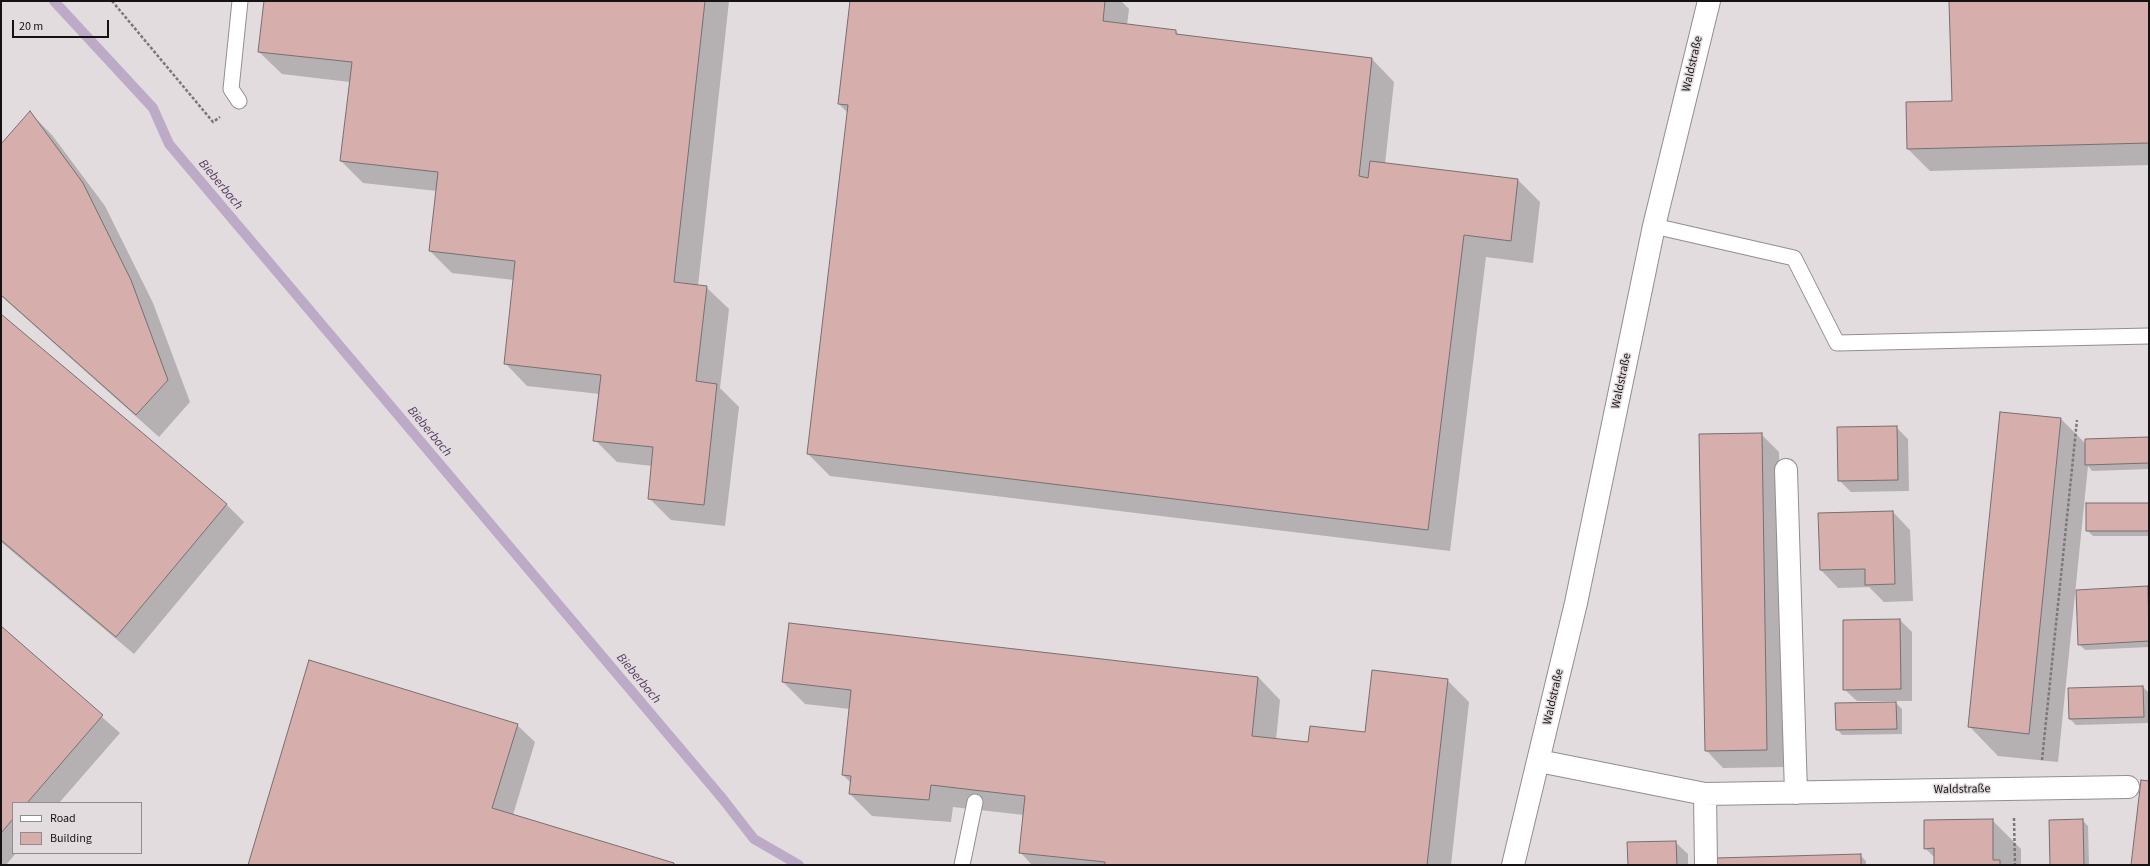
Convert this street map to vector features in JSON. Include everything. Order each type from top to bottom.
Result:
[{"type":"street","name":"Waldstraße","points":[[1513,865],[1576,603],[1654,226],[1709,1]]},
{"type":"street","points":[[1786,470],[1796,793]]},
{"type":"street","name":"Waldstraße","points":[[1538,761],[1705,794],[2128,787]]},
{"type":"street","points":[[1705,794],[1706,865]]},
{"type":"lane","points":[[239,102],[231,89],[240,1]]},
{"type":"lane","points":[[1654,226],[1794,258],[1837,343],[2149,336]]},
{"type":"lane","points":[[962,865],[975,802]]},
{"type":"path","points":[[112,1],[213,122],[239,102]]},
{"type":"path","points":[[2039,789],[2077,420]]},
{"type":"path","points":[[2013,789],[2015,865]]},
{"type":"building","points":[[264,1],[705,1],[674,282],[707,286],[696,381],[717,384],[704,505],[648,499],[653,447],[593,441],[601,375],[504,364],[515,261],[429,251],[438,172],[340,161],[352,62],[258,52]]},
{"type":"building","points":[[850,1],[1105,1],[1103,21],[1176,30],[1176,34],[1372,58],[1359,176],[1368,178],[1370,161],[1518,179],[1511,241],[1464,235],[1428,530],[807,454],[848,105],[838,104]]},
{"type":"building","points":[[1949,1],[2149,1],[2149,143],[1907,149],[1906,102],[1952,101]]},
{"type":"building","points":[[30,111],[83,183],[131,280],[168,380],[136,415],[1,295],[1,144]]},
{"type":"building","points":[[1,314],[227,504],[116,637],[1,540]]},
{"type":"building","points":[[2000,412],[2061,418],[2029,734],[1968,727]]},
{"type":"building","points":[[1897,426],[1898,480],[1838,481],[1837,427]]},
{"type":"building","points":[[1762,433],[1767,750],[1705,751],[1699,434]]},
{"type":"building","points":[[2149,437],[2149,463],[2085,465],[2085,439]]},
{"type":"building","points":[[2086,503],[2149,503],[2149,531],[2086,531]]},
{"type":"building","points":[[1893,511],[1895,584],[1865,585],[1865,569],[1820,570],[1818,513]]},
{"type":"building","points":[[2148,586],[2149,641],[2078,645],[2076,590]]},
{"type":"building","points":[[1900,619],[1901,689],[1843,690],[1843,620]]},
{"type":"building","points":[[789,623],[1258,677],[1252,736],[1308,742],[1310,726],[1365,732],[1372,670],[1448,679],[1427,865],[1105,865],[1105,862],[1019,853],[1025,796],[931,785],[929,800],[849,794],[851,776],[842,775],[851,690],[782,682]]},
{"type":"building","points":[[1,626],[103,715],[28,802],[12,802],[12,820],[1,833]]},
{"type":"building","points":[[309,660],[518,724],[492,808],[674,863],[674,865],[248,865]]},
{"type":"building","points":[[2143,686],[2144,717],[2069,719],[2068,688]]},
{"type":"building","points":[[1896,702],[1897,729],[1836,730],[1835,703]]},
{"type":"building","points":[[2141,780],[2149,781],[2149,865],[2131,865]]},
{"type":"building","points":[[1993,819],[1993,860],[2000,860],[2000,865],[1934,865],[1934,848],[1924,849],[1924,820]]},
{"type":"building","points":[[2083,819],[2084,865],[2050,865],[2049,820]]},
{"type":"building","points":[[1676,841],[1677,865],[1628,865],[1627,842]]},
{"type":"building","points":[[1861,854],[1861,865],[1716,865],[1716,858]]},
{"type":"waterway","name":"Bieberbach","points":[[54,1],[153,108],[169,144],[722,798],[754,839],[799,865]]}]
